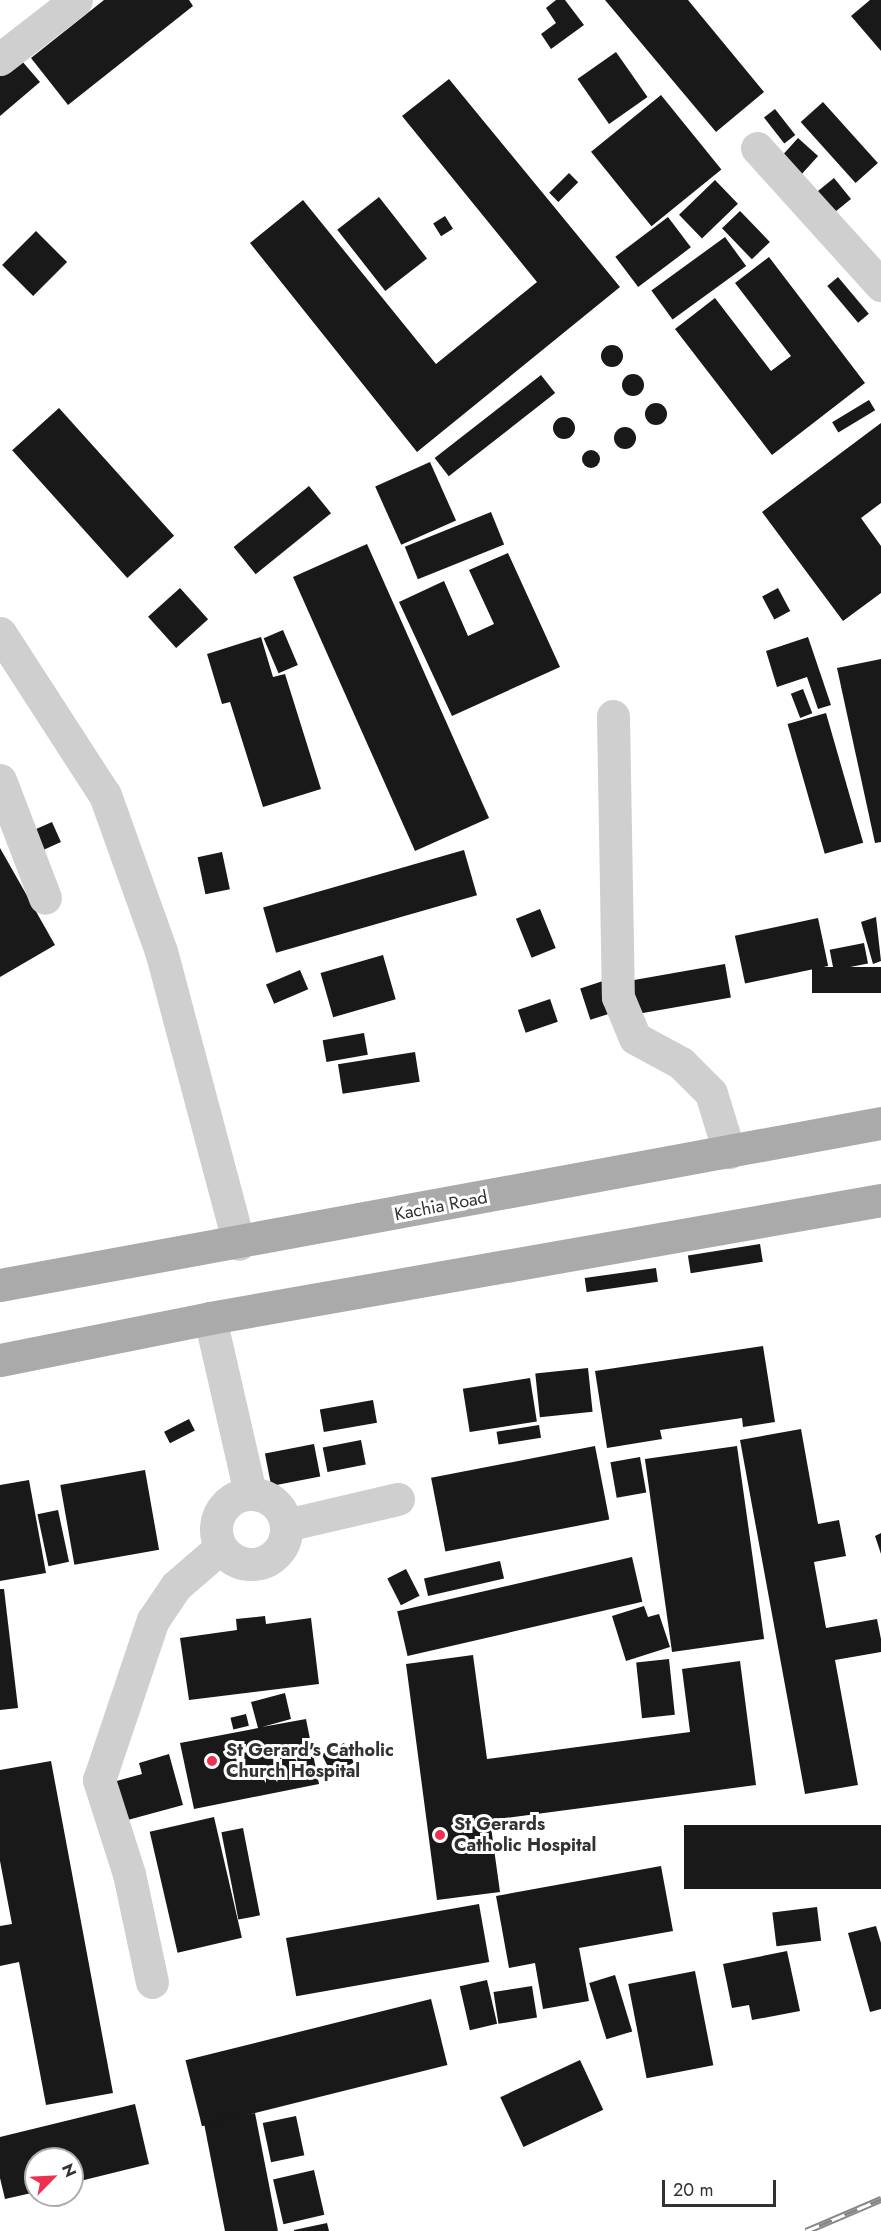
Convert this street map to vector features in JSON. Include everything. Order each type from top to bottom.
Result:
[{"type":"main road","name":"Kachia Road","points":[[0,1285],[239,1244],[881,1123]]},
{"type":"main road","points":[[0,1360],[210,1318],[881,1200]]},
{"type":"street","points":[[0,59],[76,0]]},
{"type":"street","points":[[757,147],[881,285]]},
{"type":"street","points":[[0,633],[105,795],[161,951],[239,1244]]},
{"type":"street","points":[[613,716],[618,998],[635,1038],[681,1063],[711,1093],[729,1152]]},
{"type":"street","points":[[0,780],[45,898]]},
{"type":"street","points":[[210,1318],[250,1493]]},
{"type":"street","points":[[250,1493],[267,1497],[280,1509],[286,1525],[282,1548],[263,1564],[239,1564],[220,1548],[215,1524],[226,1502],[250,1493]]},
{"type":"street","points":[[286,1525],[398,1499]]},
{"type":"street","points":[[152,1982],[129,1874],[99,1779],[153,1620],[176,1586],[220,1548]]},
{"type":"building","points":[[104,0],[189,0],[193,6],[68,105],[31,58]]},
{"type":"building","points":[[556,0],[565,0],[584,25],[551,49],[541,34],[556,23],[546,8]]},
{"type":"building","points":[[605,0],[688,0],[764,92],[716,132]]},
{"type":"building","points":[[870,0],[881,0],[881,51],[851,16]]},
{"type":"building","points":[[616,52],[648,97],[609,124],[577,79]]},
{"type":"building","points":[[15,53],[40,82],[0,116],[0,66]]},
{"type":"building","points":[[449,79],[620,287],[417,452],[250,243],[303,200],[436,364],[537,282],[402,116]]},
{"type":"building","points":[[661,95],[721,170],[651,226],[591,152]]},
{"type":"building","points":[[823,102],[878,163],[856,183],[801,122]]},
{"type":"building","points":[[775,109],[795,135],[784,144],[764,118]]},
{"type":"building","points":[[798,138],[818,156],[798,178],[778,160]]},
{"type":"building","points":[[569,173],[578,182],[558,202],[549,193]]},
{"type":"building","points":[[834,178],[851,199],[835,212],[818,191]]},
{"type":"building","points":[[715,180],[738,204],[702,238],[679,215]]},
{"type":"building","points":[[379,197],[427,258],[385,291],[337,230]]},
{"type":"building","points":[[740,211],[770,242],[752,259],[722,228]]},
{"type":"building","points":[[445,216],[453,229],[441,236],[433,223]]},
{"type":"building","points":[[668,217],[691,247],[638,287],[615,257]]},
{"type":"building","points":[[36,231],[67,262],[33,296],[2,265]]},
{"type":"building","points":[[725,237],[746,266],[673,320],[651,290]]},
{"type":"building","points":[[769,257],[865,383],[772,455],[675,329],[715,298],[771,371],[791,356],[735,283]]},
{"type":"building","points":[[838,277],[869,314],[858,323],[827,286]]},
{"type":"building","points":[[612,345],[620,348],[623,356],[620,364],[612,367],[604,364],[601,356],[604,348]]},
{"type":"building","points":[[633,374],[641,377],[644,385],[641,393],[633,396],[625,393],[622,385],[625,377]]},
{"type":"building","points":[[541,375],[555,393],[449,476],[435,458]]},
{"type":"building","points":[[869,400],[875,410],[838,432],[832,422]]},
{"type":"building","points":[[656,403],[664,406],[667,414],[664,422],[656,425],[648,422],[645,414],[648,406]]},
{"type":"building","points":[[59,408],[174,536],[127,578],[12,450]]},
{"type":"building","points":[[564,417],[572,420],[575,428],[572,436],[564,439],[556,436],[553,428],[556,420]]},
{"type":"building","points":[[881,423],[881,503],[861,518],[881,546],[881,593],[843,621],[762,512]]},
{"type":"building","points":[[625,427],[633,430],[636,438],[633,446],[625,449],[617,446],[614,438],[617,430]]},
{"type":"building","points":[[591,450],[597,453],[600,459],[597,465],[591,468],[585,465],[582,459],[585,453]]},
{"type":"building","points":[[430,462],[456,520],[401,545],[375,486]]},
{"type":"building","points":[[309,486],[331,513],[256,574],[234,547]]},
{"type":"building","points":[[491,512],[504,544],[418,579],[405,547]]},
{"type":"building","points":[[367,544],[489,818],[415,851],[293,577]]},
{"type":"building","points":[[508,553],[560,667],[452,716],[399,602],[444,581],[468,636],[494,624],[469,570]]},
{"type":"building","points":[[180,588],[208,619],[176,648],[148,617]]},
{"type":"building","points":[[778,588],[790,611],[774,619],[762,596]]},
{"type":"building","points":[[283,630],[298,665],[279,673],[264,638]]},
{"type":"building","points":[[261,637],[273,677],[285,674],[321,789],[263,807],[230,702],[222,704],[207,654]]},
{"type":"building","points":[[808,637],[831,705],[818,709],[807,677],[777,687],[766,651]]},
{"type":"building","points":[[881,659],[881,842],[875,843],[837,668]]},
{"type":"building","points":[[803,689],[812,713],[800,718],[791,694]]},
{"type":"building","points":[[826,713],[863,843],[825,854],[788,724]]},
{"type":"building","points":[[52,822],[61,842],[40,851],[31,831]]},
{"type":"building","points":[[0,848],[55,945],[0,977]]},
{"type":"building","points":[[464,850],[477,895],[276,953],[263,908]]},
{"type":"building","points":[[222,852],[230,889],[205,894],[198,857]]},
{"type":"building","points":[[540,909],[556,948],[532,958],[516,919]]},
{"type":"building","points":[[876,917],[881,961],[873,964],[861,922]]},
{"type":"building","points":[[818,918],[828,966],[745,984],[735,936]]},
{"type":"building","points":[[864,943],[868,964],[834,970],[830,950]]},
{"type":"building","points":[[383,955],[396,999],[333,1017],[321,973]]},
{"type":"building","points":[[725,964],[731,997],[631,1015],[626,982]]},
{"type":"building","points":[[812,967],[881,967],[881,993],[812,993]]},
{"type":"building","points":[[300,970],[308,989],[274,1004],[266,984]]},
{"type":"building","points":[[603,981],[613,1012],[590,1020],[580,988]]},
{"type":"building","points":[[550,999],[558,1022],[526,1033],[518,1010]]},
{"type":"building","points":[[364,1033],[368,1055],[326,1062],[323,1040]]},
{"type":"building","points":[[415,1052],[420,1082],[343,1094],[338,1064]]},
{"type":"building","points":[[760,1244],[763,1262],[691,1273],[688,1255]]},
{"type":"building","points":[[656,1268],[658,1282],[587,1292],[585,1278]]},
{"type":"building","points":[[763,1346],[775,1422],[743,1427],[742,1418],[660,1430],[662,1439],[607,1448],[595,1371]]},
{"type":"building","points":[[588,1368],[593,1412],[540,1417],[535,1374]]},
{"type":"building","points":[[530,1378],[537,1421],[470,1432],[463,1389]]},
{"type":"building","points":[[373,1400],[377,1423],[324,1432],[320,1409]]},
{"type":"building","points":[[189,1419],[195,1431],[170,1443],[164,1432]]},
{"type":"building","points":[[539,1425],[541,1438],[499,1445],[497,1432]]},
{"type":"building","points":[[801,1429],[818,1524],[839,1520],[846,1556],[814,1562],[826,1628],[877,1619],[881,1639],[881,1652],[835,1660],[858,1785],[805,1794],[740,1440]]},
{"type":"building","points":[[361,1440],[366,1465],[327,1472],[323,1447]]},
{"type":"building","points":[[314,1444],[320,1476],[271,1486],[265,1454]]},
{"type":"building","points":[[595,1446],[609,1520],[445,1551],[431,1478]]},
{"type":"building","points":[[737,1446],[764,1639],[672,1652],[645,1459]]},
{"type":"building","points":[[640,1457],[646,1492],[617,1498],[610,1462]]},
{"type":"building","points":[[145,1470],[159,1550],[74,1565],[60,1485]]},
{"type":"building","points":[[29,1480],[46,1573],[0,1581],[0,1485]]},
{"type":"building","points":[[58,1510],[69,1562],[48,1566],[37,1514]]},
{"type":"building","points":[[881,1533],[881,1554],[875,1536]]},
{"type":"building","points":[[632,1557],[642,1602],[408,1656],[397,1611]]},
{"type":"building","points":[[500,1561],[504,1579],[428,1596],[424,1579]]},
{"type":"building","points":[[406,1569],[420,1596],[401,1605],[387,1579]]},
{"type":"building","points":[[0,1589],[4,1589],[18,1708],[0,1710]]},
{"type":"building","points":[[644,1606],[648,1617],[659,1614],[670,1647],[626,1661],[612,1616]]},
{"type":"building","points":[[265,1616],[266,1624],[311,1618],[319,1684],[189,1700],[180,1638],[237,1630],[236,1619]]},
{"type":"building","points":[[473,1655],[487,1759],[690,1732],[682,1669],[740,1661],[756,1785],[490,1820],[500,1892],[437,1900],[406,1664]]},
{"type":"building","points":[[669,1659],[675,1715],[642,1718],[636,1662]]},
{"type":"building","points":[[285,1693],[291,1719],[262,1727],[306,1719],[319,1784],[194,1809],[180,1743],[258,1728],[251,1702]]},
{"type":"building","points":[[246,1714],[249,1726],[233,1730],[230,1718]]},
{"type":"building","points":[[344,1743],[354,1763],[332,1774],[322,1754]]},
{"type":"building","points":[[169,1754],[183,1805],[124,1821],[113,1782],[142,1774],[139,1763]]},
{"type":"building","points":[[51,1761],[113,2093],[46,2105],[19,1962],[0,1966],[0,1926],[12,1924],[0,1861],[0,1770]]},
{"type":"building","points":[[214,1817],[242,1938],[178,1953],[150,1832]]},
{"type":"building","points":[[684,1825],[881,1825],[881,1889],[684,1889]]},
{"type":"building","points":[[243,1828],[260,1915],[238,1920],[221,1832]]},
{"type":"building","points":[[661,1866],[673,1931],[579,1948],[589,2001],[543,2009],[535,1963],[509,1968],[496,1896]]},
{"type":"building","points":[[479,1904],[489,1962],[296,1996],[286,1938]]},
{"type":"building","points":[[817,1907],[821,1941],[776,1946],[772,1912]]},
{"type":"building","points":[[876,1926],[881,1943],[881,2009],[870,2012],[848,1933]]},
{"type":"building","points":[[787,1951],[800,2011],[752,2020],[749,2005],[732,2008],[723,1964]]},
{"type":"building","points":[[695,1971],[713,2065],[647,2078],[628,1984]]},
{"type":"building","points":[[615,1975],[632,2031],[606,2039],[589,1983]]},
{"type":"building","points":[[487,1980],[497,2024],[470,2030],[460,1986]]},
{"type":"building","points":[[532,1986],[537,2018],[498,2024],[493,1992]]},
{"type":"building","points":[[431,1999],[447,2065],[202,2126],[186,2060]]},
{"type":"building","points":[[580,2060],[603,2110],[523,2147],[500,2097]]},
{"type":"building","points":[[135,2104],[149,2164],[84,2180],[84,2147],[24,2147],[24,2195],[5,2199],[0,2178],[0,2137]]},
{"type":"building","points":[[255,2113],[278,2231],[225,2231],[204,2123]]},
{"type":"building","points":[[296,2116],[304,2155],[271,2162],[263,2123]]},
{"type":"building","points":[[314,2170],[324,2215],[283,2224],[273,2179]]},
{"type":"building","points":[[327,2223],[329,2231],[294,2231],[294,2230]]},
{"type":"railway","points":[[806,2231],[881,2199]]},
{"type":"place","name":"St Gerard's Catholic Church Hospital","points":[[212,1761]]},
{"type":"place","name":"St Gerards Catholic Hospital","points":[[440,1835]]}]
